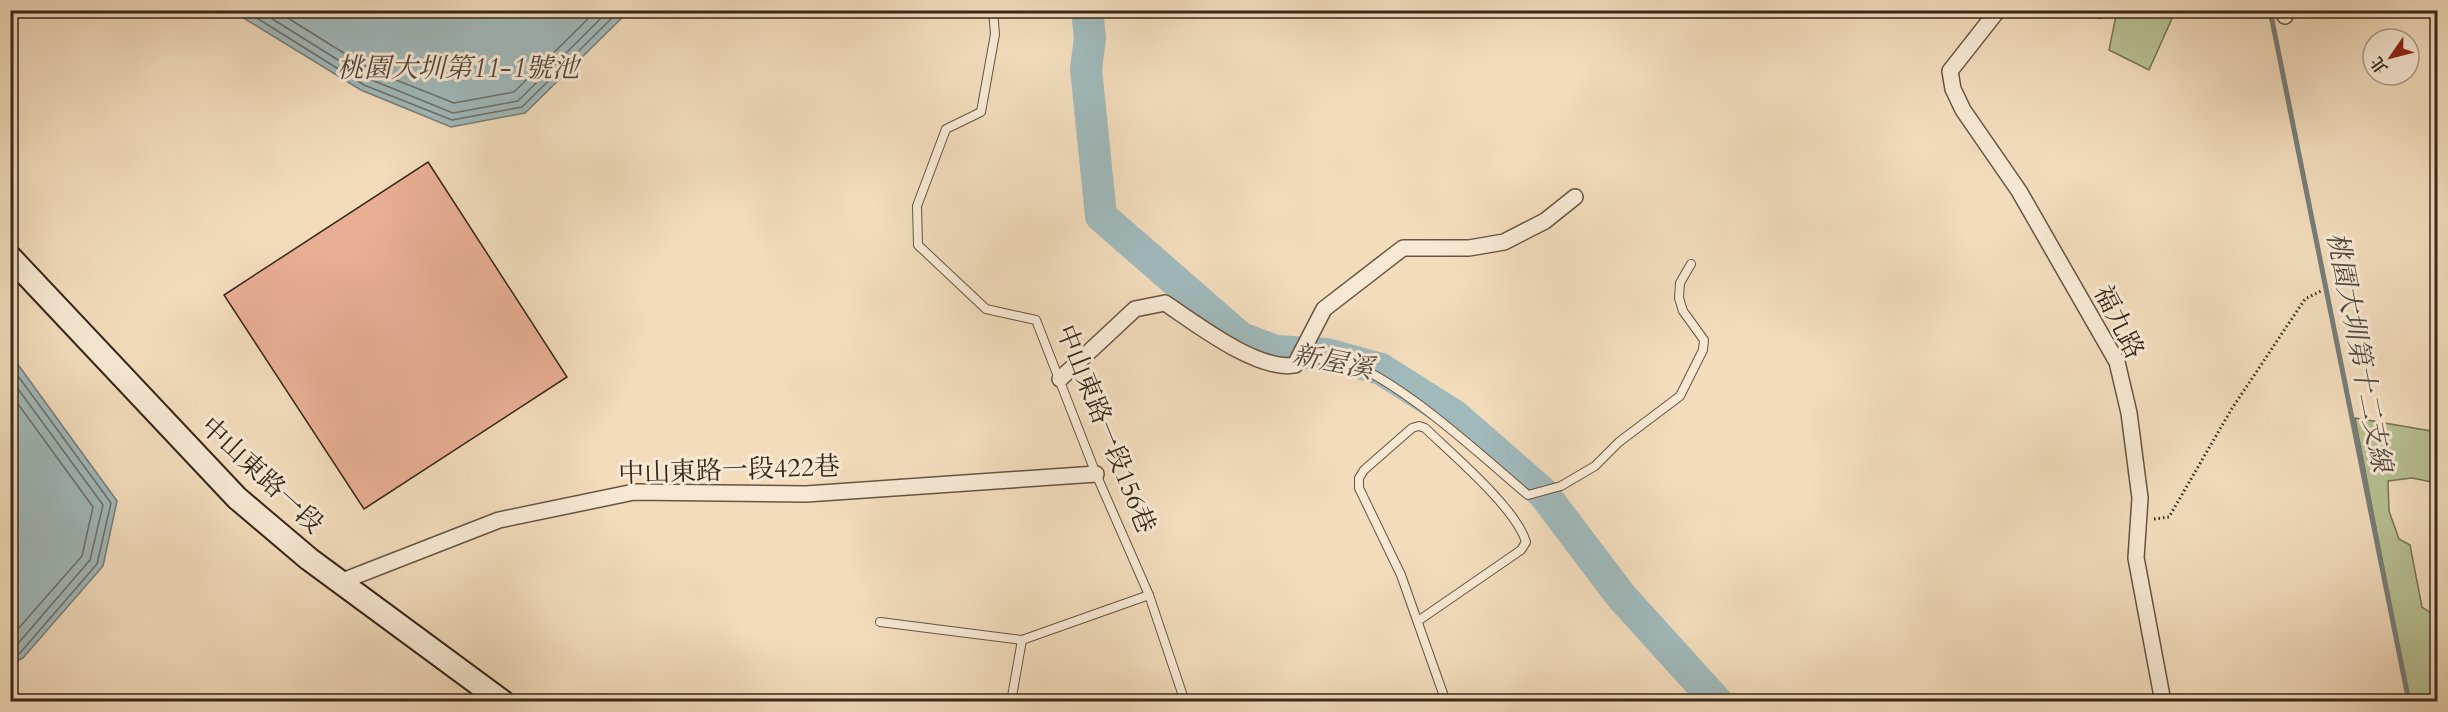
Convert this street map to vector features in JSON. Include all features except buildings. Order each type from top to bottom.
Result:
[{"type":"main road","name":"中山東路一段","points":[[10,256],[237,498],[340,582],[503,702]]},
{"type":"street","name":"福九路","points":[[1998,10],[1950,71],[1953,89],[1963,110],[2019,191],[2117,362],[2129,413],[2140,498],[2136,558],[2163,702]]},
{"type":"street","points":[[1060,379],[1135,309],[1165,303],[1231,347],[1283,367],[1298,359],[1324,309],[1403,248],[1469,248],[1504,242],[1545,221],[1575,197]]},
{"type":"street","name":"中山東路一段422巷","points":[[340,582],[499,520],[634,492],[806,494],[1096,474]]},
{"type":"lane","name":"中山東路一段156巷","points":[[993,10],[995,34],[981,112],[946,129],[917,206],[918,245],[986,309],[1036,320],[1096,474],[1149,596],[1185,702]]},
{"type":"lane","points":[[1298,359],[1334,359],[1350,364],[1382,380],[1440,421],[1528,495],[1561,486],[1595,466],[1619,442],[1680,396],[1703,350],[1704,340],[1683,311],[1679,298],[1680,283],[1691,264]]},
{"type":"lane","points":[[1418,621],[1521,550],[1526,542],[1523,533],[1505,507],[1425,428],[1419,426],[1412,428],[1364,470],[1359,478],[1359,488],[1401,575],[1446,702]]},
{"type":"lane","points":[[879,622],[1022,640],[1149,596]]},
{"type":"lane","points":[[1011,702],[1022,640]]},
{"type":"path","points":[[2138,521],[2169,517],[2231,410],[2305,299],[2321,291]]},
{"type":"green space","points":[[2117,10],[2199,11],[2174,14],[2149,70],[2109,50]]},
{"type":"green space","points":[[2355,418],[2437,432],[2437,483],[2412,478],[2388,481],[2389,511],[2399,539],[2410,545],[2422,607],[2437,617],[2437,701],[2409,701]]},
{"type":"water","name":"桃園大圳第11-1號池","points":[[232,11],[629,11],[525,113],[451,127],[361,90]]},
{"type":"water","points":[[11,355],[117,501],[103,566],[23,658],[11,664]]},
{"type":"waterway","name":"新屋溪","points":[[1087,10],[1090,38],[1086,69],[1101,216],[1241,338],[1276,351],[1326,354],[1381,369],[1455,416],[1543,493],[1621,596],[1717,702]]},
{"type":"waterway","name":"桃園大圳第十二支線","points":[[2268,10],[2272,20],[2409,702]]}]
